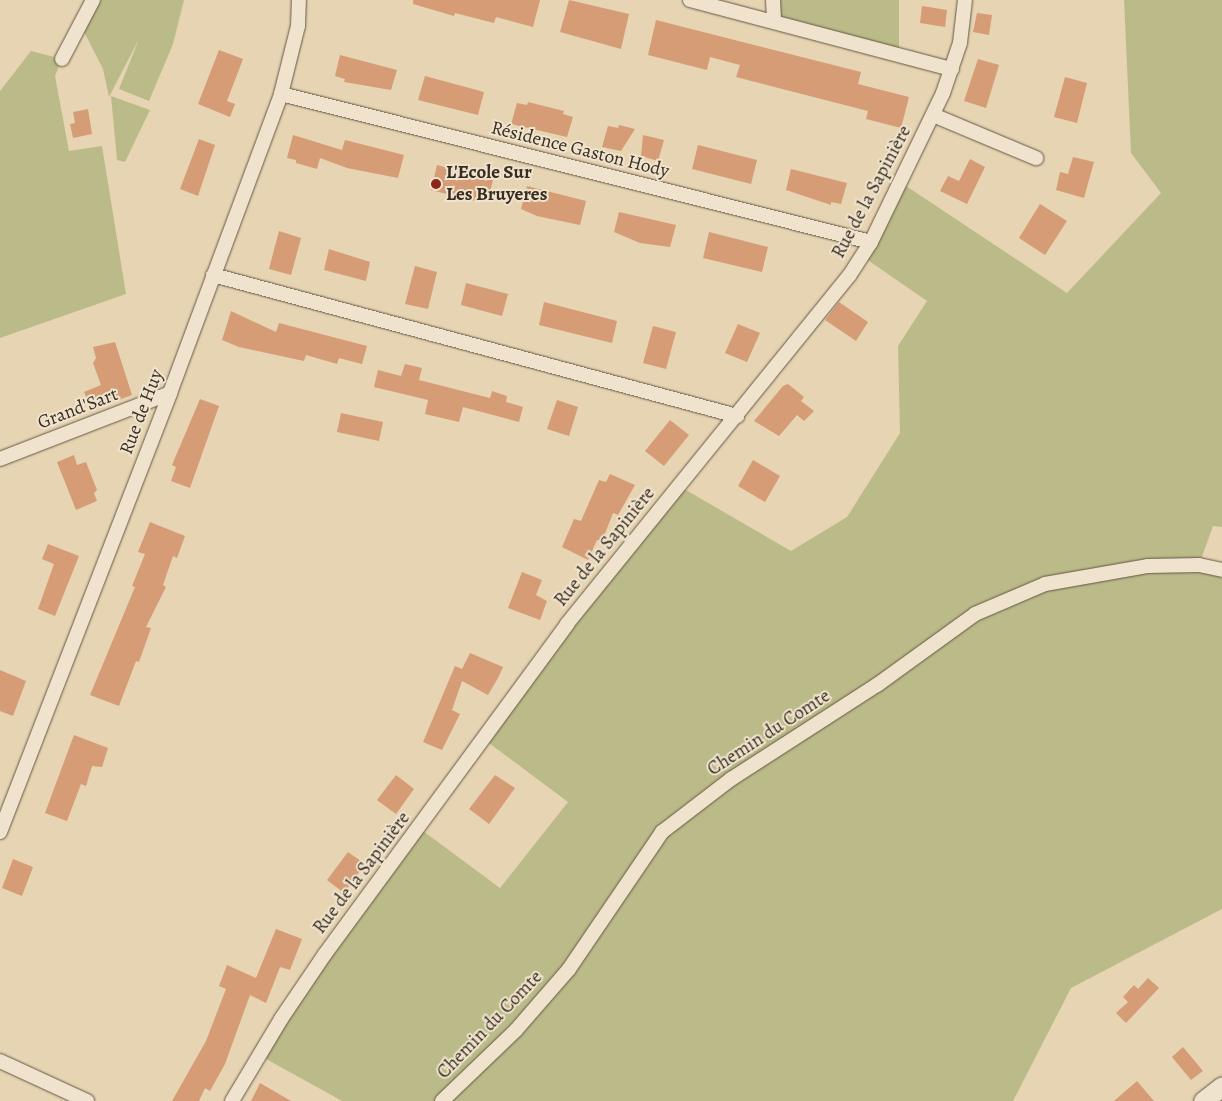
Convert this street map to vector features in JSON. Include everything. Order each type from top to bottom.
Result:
[{"type":"main road","points":[[1203,1101],[1222,1086]]},
{"type":"street","points":[[62,59],[93,0]]},
{"type":"street","name":"Rue de Huy","points":[[0,832],[170,393],[280,94],[298,26],[299,0]]},
{"type":"street","points":[[690,0],[952,69]]},
{"type":"street","points":[[773,0],[774,21]]},
{"type":"street","name":"Rue de la Sapinière","points":[[232,1101],[281,1018],[325,954],[567,624],[849,276],[871,242],[933,115],[952,69],[960,43],[964,0]]},
{"type":"street","name":"Résidence Gaston Hody","points":[[280,94],[871,242]]},
{"type":"street","points":[[933,115],[1036,158]]},
{"type":"street","points":[[214,275],[737,416]]},
{"type":"street","name":"Grand'Sart","points":[[0,459],[170,393]]},
{"type":"street","name":"Chemin du Comte","points":[[442,1101],[516,1030],[569,969],[662,832],[731,779],[877,685],[975,614],[1045,584],[1148,566],[1199,565],[1222,570]]},
{"type":"street","points":[[0,1061],[88,1101]]},
{"type":"green space","points":[[93,0],[184,0],[173,44],[149,101],[119,89],[139,39],[109,97],[103,69],[80,24]]},
{"type":"green space","points":[[773,0],[899,0],[899,55],[774,21]]},
{"type":"green space","points":[[1124,0],[1222,0],[1222,527],[1213,526],[1199,565],[1222,570],[1222,909],[1071,988],[1013,1101],[342,1101],[259,1055],[419,828],[500,888],[568,802],[485,740],[679,486],[791,551],[847,517],[900,433],[898,346],[927,301],[862,256],[900,182],[1067,293],[1161,193],[1131,153]]},
{"type":"green space","points":[[31,51],[62,59],[55,76],[69,151],[102,146],[126,294],[0,338],[0,91]]},
{"type":"green space","points":[[111,96],[150,110],[125,162],[117,160]]},
{"type":"building","points":[[413,0],[540,0],[533,27],[496,17],[494,23],[455,13],[454,16],[413,4]]},
{"type":"building","points":[[569,0],[629,14],[621,49],[560,32]]},
{"type":"building","points":[[922,6],[947,10],[945,27],[920,23]]},
{"type":"building","points":[[977,13],[992,15],[989,35],[973,32]]},
{"type":"building","points":[[656,20],[861,72],[858,84],[909,97],[901,128],[866,119],[868,111],[736,77],[740,65],[710,57],[707,70],[648,55]]},
{"type":"building","points":[[219,50],[243,59],[227,101],[235,104],[230,117],[198,104]]},
{"type":"building","points":[[340,55],[397,70],[391,90],[344,82],[345,79],[335,76]]},
{"type":"building","points":[[978,59],[999,65],[986,108],[964,101]]},
{"type":"building","points":[[425,76],[484,92],[478,115],[418,100]]},
{"type":"building","points":[[1065,77],[1087,83],[1077,123],[1054,117]]},
{"type":"building","points":[[528,102],[564,111],[563,114],[573,117],[567,137],[511,124],[517,103],[527,105]]},
{"type":"building","points":[[88,109],[92,134],[73,138],[70,124],[75,123],[73,112]]},
{"type":"building","points":[[619,125],[635,129],[621,151],[602,147],[608,126],[618,128]]},
{"type":"building","points":[[293,135],[342,150],[345,140],[404,155],[398,178],[347,168],[320,158],[317,169],[296,163],[296,160],[287,158]]},
{"type":"building","points":[[643,135],[664,140],[658,161],[641,156]]},
{"type":"building","points":[[199,139],[215,145],[198,196],[180,189]]},
{"type":"building","points":[[698,145],[757,160],[751,184],[692,169]]},
{"type":"building","points":[[1073,157],[1094,162],[1084,198],[1056,190],[1060,172],[1068,174]]},
{"type":"building","points":[[970,159],[985,167],[967,204],[940,191],[948,176],[959,181]]},
{"type":"building","points":[[437,165],[493,180],[488,200],[480,198],[479,202],[431,190]]},
{"type":"building","points":[[791,169],[847,183],[841,204],[831,202],[831,205],[786,190]]},
{"type":"building","points":[[527,186],[586,201],[580,225],[537,216],[521,209]]},
{"type":"building","points":[[1040,204],[1067,221],[1045,255],[1019,238]]},
{"type":"building","points":[[619,212],[676,225],[670,247],[640,243],[614,232]]},
{"type":"building","points":[[279,231],[301,238],[291,275],[269,269]]},
{"type":"building","points":[[709,232],[768,247],[762,272],[703,258]]},
{"type":"building","points":[[329,249],[370,262],[366,281],[324,270]]},
{"type":"building","points":[[415,266],[437,272],[428,309],[405,304]]},
{"type":"building","points":[[466,283],[508,294],[502,316],[461,305]]},
{"type":"building","points":[[544,302],[617,321],[612,343],[539,325]]},
{"type":"building","points":[[839,302],[868,322],[856,341],[825,320]]},
{"type":"building","points":[[231,311],[276,332],[279,323],[367,346],[362,364],[339,358],[337,364],[306,355],[304,361],[239,347],[222,340]]},
{"type":"building","points":[[738,324],[760,333],[747,362],[725,353]]},
{"type":"building","points":[[653,326],[676,332],[666,369],[643,363]]},
{"type":"building","points":[[115,342],[132,395],[92,410],[84,392],[101,385],[93,363],[96,358],[93,347]]},
{"type":"building","points":[[405,364],[422,368],[419,380],[490,398],[492,391],[507,396],[506,402],[523,407],[519,422],[463,407],[459,422],[425,414],[428,400],[374,387],[378,370],[401,376]]},
{"type":"building","points":[[788,384],[804,397],[801,401],[814,411],[804,421],[797,415],[779,436],[754,421],[783,386]]},
{"type":"building","points":[[200,399],[219,406],[190,488],[171,481],[176,467],[172,465]]},
{"type":"building","points":[[557,400],[578,407],[569,436],[547,429]]},
{"type":"building","points":[[341,413],[383,422],[379,441],[337,432]]},
{"type":"building","points":[[670,420],[689,435],[664,466],[645,451]]},
{"type":"building","points":[[74,455],[77,465],[86,462],[97,490],[94,493],[97,501],[76,510],[57,462]]},
{"type":"building","points":[[753,460],[780,476],[765,502],[738,486]]},
{"type":"building","points":[[610,474],[635,485],[618,515],[613,513],[602,541],[597,540],[588,560],[562,547],[574,519],[581,521],[599,480],[606,482]]},
{"type":"building","points":[[150,522],[185,536],[177,558],[173,556],[163,585],[166,587],[146,627],[151,628],[139,662],[136,661],[119,706],[90,695],[135,587],[132,586],[145,554],[138,552]]},
{"type":"building","points":[[48,544],[79,556],[55,616],[38,609],[54,564],[42,559]]},
{"type":"building","points":[[522,572],[542,580],[536,595],[547,601],[540,620],[508,608]]},
{"type":"building","points":[[470,653],[503,667],[488,695],[462,681],[452,710],[460,714],[442,750],[423,742],[455,666],[462,669]]},
{"type":"building","points":[[0,670],[26,681],[13,716],[0,711]]},
{"type":"building","points":[[74,735],[108,748],[102,767],[92,766],[86,786],[81,784],[67,821],[45,813]]},
{"type":"building","points":[[396,775],[414,789],[396,814],[377,800]]},
{"type":"building","points":[[495,775],[515,788],[489,824],[469,809]]},
{"type":"building","points":[[348,852],[365,864],[344,893],[327,880]]},
{"type":"building","points":[[13,859],[33,867],[22,896],[2,888]]},
{"type":"building","points":[[276,929],[302,939],[290,970],[280,967],[266,1003],[250,995],[225,1064],[210,1091],[205,1088],[199,1101],[172,1101],[206,1041],[226,989],[219,986],[227,965],[256,978]]},
{"type":"building","points":[[1148,978],[1159,988],[1126,1023],[1116,1013],[1128,1002],[1123,997],[1134,985],[1138,989]]},
{"type":"building","points":[[1183,1047],[1203,1071],[1191,1080],[1172,1057]]},
{"type":"building","points":[[1137,1081],[1154,1101],[1114,1101]]},
{"type":"building","points":[[260,1083],[291,1101],[251,1101]]},
{"type":"place","name":"L'Ecole Sur Les Bruyeres","points":[[436,184]]}]
